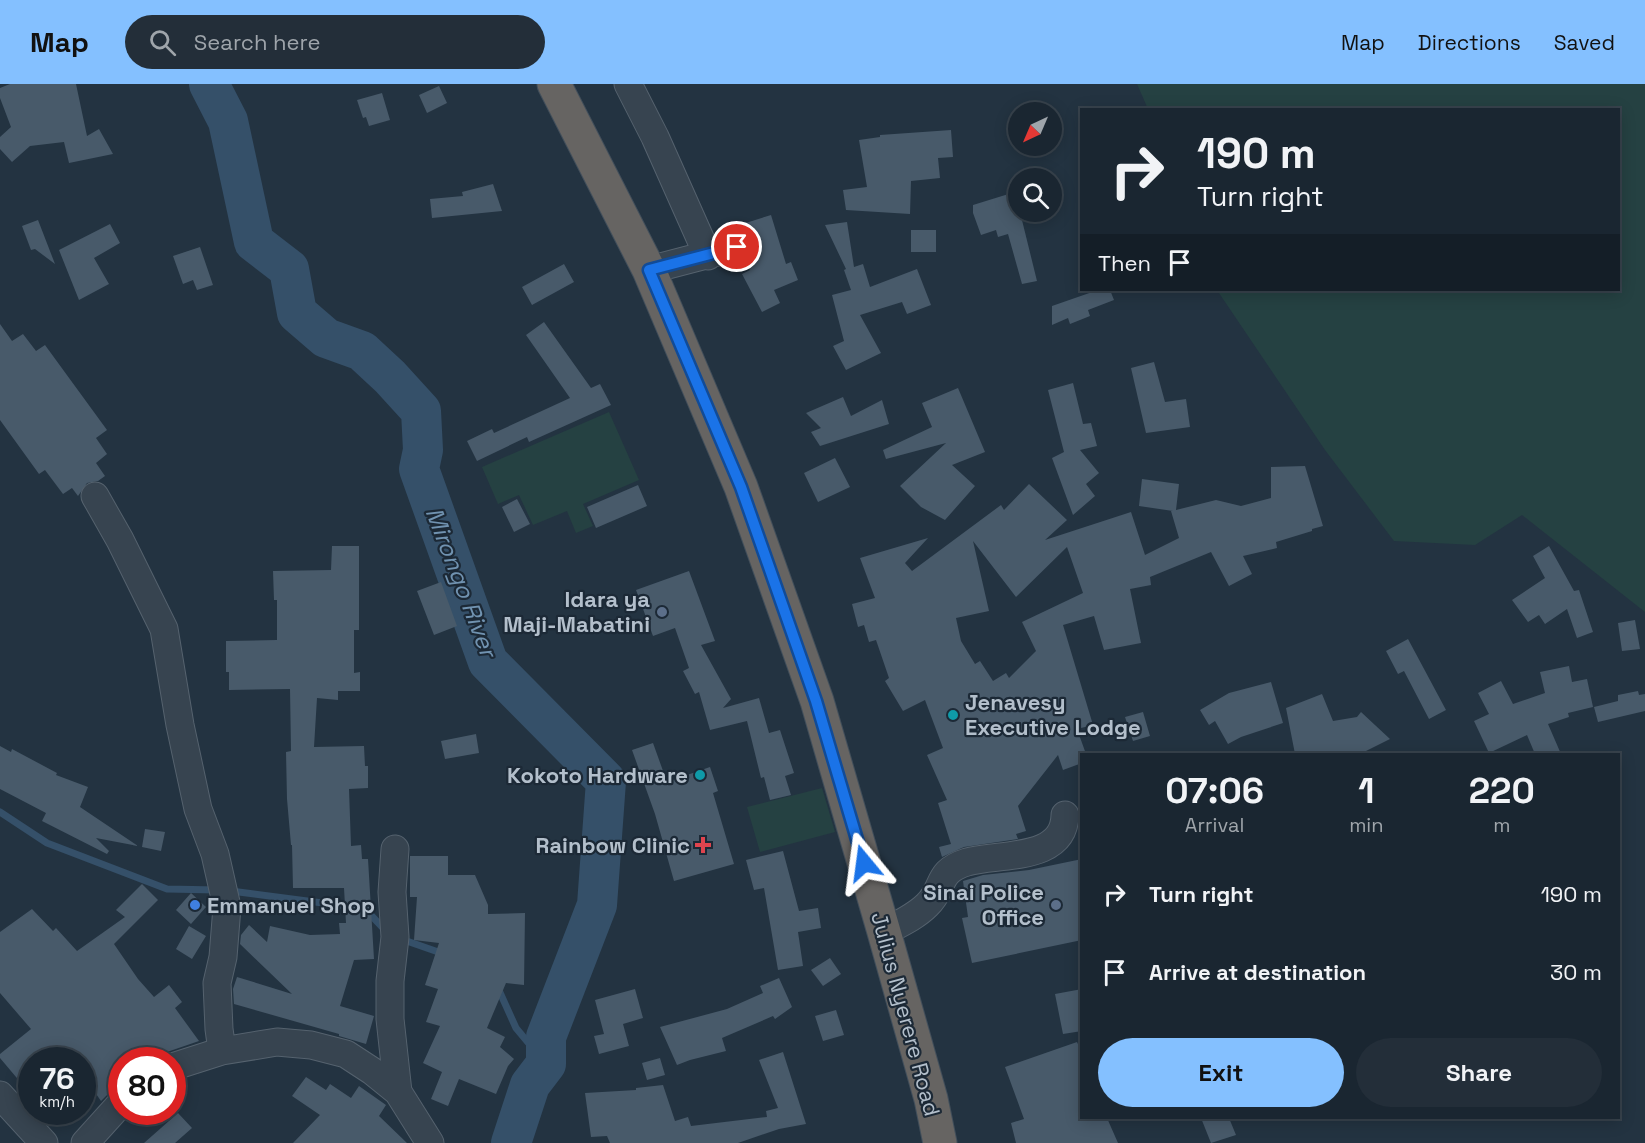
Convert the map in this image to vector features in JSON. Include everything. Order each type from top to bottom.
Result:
[{"type":"highway","name":"Julius Nyerere Road","points":[[554,84],[649,270],[741,487],[816,701],[931,1099],[940,1143]]},
{"type":"street","points":[[628,84],[655,137],[708,256]]},
{"type":"street","points":[[649,270],[737,247]]},
{"type":"street","points":[[95,496],[120,540],[164,629],[180,725],[198,809],[215,854],[228,907],[223,957],[217,983],[222,1051]]},
{"type":"street","points":[[884,932],[910,918],[928,904],[936,894],[942,877],[950,869],[966,862],[1033,851],[1051,845],[1065,826],[1065,814]]},
{"type":"street","points":[[395,849],[392,892],[395,937],[390,981],[390,1019],[398,1092]]},
{"type":"street","points":[[186,1063],[222,1051],[277,1042],[311,1045],[346,1054],[398,1092],[430,1143]]},
{"type":"street","points":[[0,1095],[44,1143]]},
{"type":"street","points":[[85,1143],[108,1118]]},
{"type":"green space","points":[[1137,84],[1645,84],[1645,612],[1522,515],[1475,545],[1394,541],[1325,450],[1218,291],[1620,291],[1620,108],[1148,108]]},
{"type":"green space","points":[[609,412],[639,480],[583,504],[593,526],[576,533],[567,511],[533,525],[519,495],[498,504],[482,467]]},
{"type":"green space","points":[[822,788],[835,832],[760,852],[747,807]]},
{"type":"building","points":[[10,84],[76,84],[87,136],[99,129],[113,154],[69,163],[64,142],[30,146],[12,162],[0,149],[0,137],[11,127],[0,98],[0,88]]},
{"type":"building","points":[[439,86],[447,103],[427,113],[419,95]]},
{"type":"building","points":[[382,93],[390,120],[369,126],[366,117],[363,118],[357,100]]},
{"type":"building","points":[[951,130],[953,157],[938,158],[940,178],[911,181],[910,214],[846,210],[843,190],[867,187],[859,140],[880,137],[880,135]]},
{"type":"building","points":[[493,184],[502,211],[432,218],[430,199],[463,196],[462,192]]},
{"type":"building","points":[[1008,194],[1008,222],[1022,222],[1037,281],[1022,284],[1008,234],[998,237],[996,230],[981,235],[973,213],[973,205]]},
{"type":"building","points":[[771,215],[786,264],[791,262],[798,280],[774,290],[780,303],[762,312],[742,274],[750,270],[746,259],[752,252],[752,242],[748,236],[738,232],[736,226]]},
{"type":"building","points":[[38,220],[55,264],[35,249],[31,250],[22,226]]},
{"type":"building","points":[[847,222],[854,267],[863,264],[870,287],[917,269],[931,305],[907,314],[902,302],[860,315],[881,353],[846,370],[833,346],[844,341],[832,295],[851,290],[844,270],[846,269],[825,225]]},
{"type":"building","points":[[110,224],[120,243],[94,258],[109,284],[79,300],[59,250]]},
{"type":"building","points":[[911,230],[936,230],[936,252],[911,252]]},
{"type":"building","points":[[200,247],[213,285],[197,290],[193,280],[183,284],[173,256]]},
{"type":"building","points":[[564,264],[574,282],[532,305],[522,287]]},
{"type":"building","points":[[1095,291],[1110,291],[1114,300],[1088,310],[1090,316],[1070,324],[1068,318],[1052,325],[1052,306]]},
{"type":"building","points":[[544,322],[591,388],[600,384],[611,405],[529,442],[527,437],[477,461],[467,441],[492,429],[494,433],[570,398],[526,335]]},
{"type":"building","points":[[0,324],[12,341],[23,334],[36,351],[45,345],[107,430],[96,438],[107,454],[96,463],[105,476],[98,481],[87,483],[78,496],[72,488],[63,494],[45,470],[39,474],[0,420]]},
{"type":"building","points":[[1154,362],[1165,402],[1186,399],[1190,427],[1146,433],[1131,368]]},
{"type":"building","points":[[1073,383],[1083,424],[1091,423],[1097,446],[1080,450],[1099,473],[1086,484],[1095,496],[1073,515],[1052,458],[1064,452],[1048,390]]},
{"type":"building","points":[[958,388],[985,452],[952,465],[975,486],[945,520],[921,507],[900,486],[946,443],[886,459],[883,450],[932,427],[922,403]]},
{"type":"building","points":[[843,397],[851,416],[882,400],[889,424],[820,446],[811,432],[821,428],[806,413]]},
{"type":"building","points":[[835,458],[850,487],[818,502],[804,473]]},
{"type":"building","points":[[1305,466],[1323,526],[1276,542],[1277,548],[1243,556],[1252,574],[1229,586],[1211,552],[1150,577],[1151,585],[1130,589],[1141,643],[1104,650],[1094,616],[1063,625],[1093,725],[1077,729],[1086,753],[1080,753],[1080,764],[1063,770],[1058,755],[1018,806],[1026,831],[1016,834],[1018,839],[964,847],[942,857],[939,847],[951,844],[938,803],[947,800],[927,755],[943,748],[925,700],[903,711],[885,681],[889,678],[876,640],[869,642],[864,625],[858,627],[852,604],[875,598],[860,558],[928,538],[905,563],[912,571],[1001,505],[1004,510],[1029,484],[1067,520],[1045,540],[1131,512],[1145,555],[1179,538],[1171,511],[1173,511],[1139,506],[1142,479],[1179,484],[1176,510],[1216,500],[1241,506],[1271,498],[1271,467]],"holes":[[[973,541],[1016,597],[1067,547],[1083,593],[1022,622],[1036,651],[1009,678],[1006,673],[993,681],[980,661],[975,664],[961,641],[956,618],[989,611]]]},
{"type":"building","points":[[638,485],[647,506],[596,528],[587,507]]},
{"type":"building","points":[[517,499],[530,524],[514,532],[502,507]]},
{"type":"building","points":[[332,546],[359,546],[359,630],[354,630],[354,673],[360,672],[360,691],[338,691],[338,700],[317,698],[314,747],[364,746],[365,766],[368,766],[368,788],[349,789],[351,846],[361,845],[362,859],[368,859],[374,959],[354,960],[340,1006],[374,1016],[366,1044],[234,1004],[233,989],[237,977],[292,994],[240,944],[241,935],[249,925],[267,942],[270,926],[310,935],[340,934],[339,923],[346,923],[344,888],[293,888],[286,752],[291,751],[290,689],[229,690],[229,672],[226,672],[226,641],[277,640],[277,600],[274,600],[273,571],[331,570]]},
{"type":"building","points":[[1549,546],[1574,591],[1579,590],[1593,632],[1577,638],[1567,609],[1545,624],[1539,615],[1528,622],[1512,600],[1545,578],[1533,556]]},
{"type":"building","points":[[689,571],[715,641],[701,645],[731,699],[723,708],[759,698],[769,733],[780,730],[794,773],[785,776],[791,795],[770,800],[764,777],[761,778],[747,721],[710,730],[699,692],[695,694],[683,671],[689,668],[675,628],[653,636],[636,590]]},
{"type":"building","points":[[441,582],[457,626],[434,635],[417,591]]},
{"type":"building","points":[[1635,620],[1640,649],[1622,651],[1618,623]]},
{"type":"building","points":[[1408,639],[1446,710],[1429,719],[1404,671],[1398,674],[1386,651]]},
{"type":"building","points":[[1569,666],[1572,682],[1587,679],[1593,707],[1568,713],[1569,717],[1548,724],[1561,753],[1535,753],[1527,735],[1489,753],[1474,721],[1489,714],[1478,693],[1501,681],[1513,704],[1545,693],[1540,672]]},
{"type":"building","points":[[1271,682],[1283,723],[1241,737],[1228,744],[1215,721],[1209,725],[1200,710],[1229,693]]},
{"type":"building","points":[[1638,691],[1639,695],[1645,694],[1645,711],[1598,722],[1594,707],[1618,701],[1618,695]]},
{"type":"building","points":[[1322,694],[1333,721],[1357,717],[1361,712],[1390,739],[1362,753],[1295,753],[1286,708]]},
{"type":"building","points":[[1143,712],[1150,736],[1133,741],[1125,717]]},
{"type":"building","points":[[476,734],[479,753],[445,759],[441,741]]},
{"type":"building","points":[[653,743],[667,782],[710,767],[718,791],[713,793],[734,864],[674,881],[655,814],[632,750]]},
{"type":"building","points":[[0,746],[11,752],[12,749],[57,773],[56,775],[88,787],[80,807],[138,846],[96,838],[109,851],[107,854],[42,821],[46,813],[0,789]]},
{"type":"building","points":[[145,829],[165,832],[161,851],[142,847]]},
{"type":"building","points":[[783,851],[799,911],[818,908],[821,928],[798,932],[803,966],[778,970],[764,888],[754,890],[746,860]]},
{"type":"building","points":[[410,856],[448,856],[448,875],[475,875],[488,905],[488,914],[525,913],[524,985],[506,983],[487,1028],[505,1037],[500,1047],[514,1059],[508,1066],[496,1094],[459,1079],[448,1106],[431,1099],[442,1072],[423,1063],[440,1026],[426,1022],[438,989],[425,985],[439,943],[414,940],[417,897],[410,897]]},
{"type":"building","points":[[1080,859],[1080,940],[972,963],[962,918],[968,917],[963,881],[983,875],[1029,870]]},
{"type":"building","points":[[142,884],[158,900],[114,944],[138,979],[154,997],[169,985],[182,1002],[175,1008],[199,1041],[182,1047],[108,1047],[108,1094],[101,1101],[96,1094],[96,1047],[18,1047],[18,1079],[0,1058],[0,1054],[31,1029],[0,993],[0,932],[32,909],[53,931],[56,928],[77,951],[125,917],[116,910]]},
{"type":"building","points":[[191,893],[206,907],[191,924],[176,910]]},
{"type":"building","points":[[189,926],[206,936],[192,959],[176,949]]},
{"type":"building","points":[[830,958],[841,974],[823,986],[811,970]]},
{"type":"building","points":[[779,978],[792,1007],[775,1019],[773,1016],[722,1038],[726,1051],[677,1065],[660,1027],[727,1009],[763,993],[760,986]]},
{"type":"building","points":[[635,989],[643,1018],[623,1024],[629,1046],[599,1054],[594,1036],[604,1034],[595,1000]]},
{"type":"building","points":[[1080,989],[1080,1031],[1063,1034],[1055,994]]},
{"type":"building","points":[[836,1010],[844,1035],[823,1041],[815,1016]]},
{"type":"building","points":[[1077,1042],[1080,1049],[1080,1119],[1107,1119],[1118,1143],[1016,1143],[1011,1123],[1024,1119],[1005,1067]]},
{"type":"building","points":[[783,1052],[806,1124],[779,1129],[738,1143],[610,1143],[607,1136],[591,1137],[585,1093],[636,1090],[636,1088],[663,1085],[675,1121],[688,1117],[691,1126],[767,1117],[766,1111],[778,1108],[759,1060]]},
{"type":"building","points":[[660,1058],[665,1075],[647,1080],[642,1063]]},
{"type":"building","points":[[306,1077],[326,1090],[330,1084],[351,1098],[359,1086],[386,1105],[379,1116],[407,1143],[293,1143],[320,1115],[292,1096]]},
{"type":"building","points":[[1201,1119],[1229,1119],[1236,1135],[1211,1143]]},
{"type":"building","points":[[186,1122],[192,1128],[175,1143],[144,1143],[164,1125],[186,1125]]},
{"type":"waterway","name":"Mirongo River","points":[[209,84],[228,121],[254,242],[289,269],[297,313],[326,338],[362,351],[421,411],[423,450],[419,469],[488,662],[606,781],[597,905],[546,1037],[546,1064],[530,1085],[511,1143]]},
{"type":"waterway","points":[[0,812],[47,843],[167,889],[217,890]]},
{"type":"waterway","points":[[231,891],[353,907]]},
{"type":"waterway","points":[[367,911],[386,931]]},
{"type":"waterway","points":[[401,939],[444,954]]},
{"type":"waterway","points":[[498,988],[516,1028],[546,1064]]},
{"type":"place","name":"Idara ya Maji-Mabatini","points":[[662,612]]},
{"type":"place","name":"Jenavesy Executive Lodge","points":[[953,715]]},
{"type":"place","name":"Kokoto Hardware","points":[[700,775]]},
{"type":"place","name":"Rainbow Clinic","points":[[703,845]]},
{"type":"place","name":"Emmanuel Shop","points":[[195,905]]},
{"type":"place","name":"Sinai Police Office","points":[[1056,905]]},
{"type":"route","points":[[737,247],[649,270],[741,487],[816,701],[864,863]]}]
